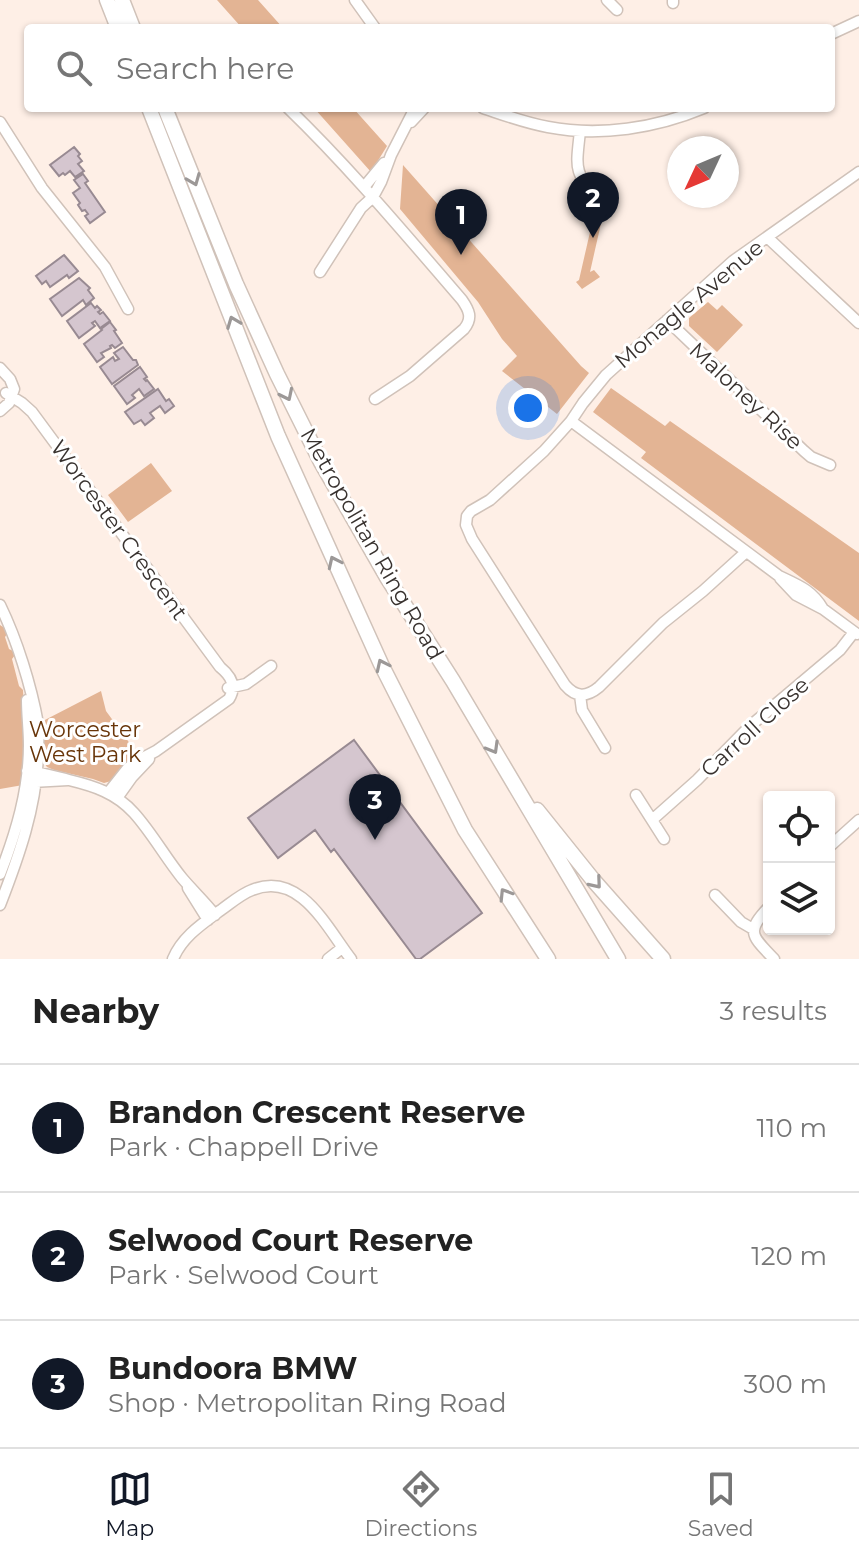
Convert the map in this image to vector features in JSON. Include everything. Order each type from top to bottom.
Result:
[{"type":"highway","points":[[107,0],[116,24]]},
{"type":"highway","points":[[122,0],[131,24]]},
{"type":"highway","name":"Metropolitan Ring Road","points":[[151,112],[278,436],[381,664],[465,830],[548,959]]},
{"type":"highway","name":"Metropolitan Ring Road","points":[[167,112],[236,284],[304,429],[372,552],[453,681],[618,959]]},
{"type":"highway","points":[[511,779],[663,959]]},
{"type":"street","points":[[355,0],[372,24]]},
{"type":"street","points":[[363,0],[380,24]]},
{"type":"street","points":[[835,33],[859,21]]},
{"type":"street","points":[[835,34],[859,28]]},
{"type":"street","points":[[292,112],[373,197],[462,300],[469,313],[470,321],[464,329],[410,376],[375,399]]},
{"type":"street","points":[[320,272],[357,215],[373,197],[413,112]]},
{"type":"street","points":[[407,126],[420,112]]},
{"type":"street","points":[[496,112],[549,127],[605,131],[642,127],[693,112]]},
{"type":"street","points":[[2,127],[48,197],[97,256],[128,309]]},
{"type":"street","points":[[580,131],[578,173],[600,200]]},
{"type":"street","points":[[364,187],[391,155]]},
{"type":"street","name":"Monagle Avenue","points":[[580,695],[565,685],[468,533],[467,516],[490,500],[544,451],[606,375],[727,266],[859,172]]},
{"type":"street","points":[[767,237],[859,323]]},
{"type":"street","name":"Maloney Rise","points":[[667,320],[804,451],[830,465]]},
{"type":"street","points":[[0,411],[6,397],[2,371]]},
{"type":"street","name":"Worcester Crescent","points":[[6,397],[22,403],[32,412],[220,667],[230,687]]},
{"type":"street","points":[[571,421],[779,576],[796,595],[823,609],[857,634]]},
{"type":"street","points":[[605,748],[582,710],[580,695],[599,687],[663,623],[746,552]]},
{"type":"street","points":[[0,605],[20,655],[38,725],[32,808],[0,905]]},
{"type":"street","name":"Carroll Close","points":[[652,820],[750,726],[857,634]]},
{"type":"street","points":[[113,796],[156,751],[215,707],[230,687],[246,684],[271,666]]},
{"type":"street","points":[[32,777],[56,775],[90,784],[113,796],[140,820],[195,901],[211,918]]},
{"type":"street","points":[[0,874],[32,777]]},
{"type":"street","points":[[636,795],[664,839]]},
{"type":"street","points":[[835,842],[857,825]]},
{"type":"street","points":[[0,834],[14,837]]},
{"type":"street","points":[[173,959],[186,938],[211,918],[253,889],[268,886],[284,888],[305,899],[351,959]]},
{"type":"street","points":[[715,895],[741,922],[753,929]]},
{"type":"street","points":[[763,913],[753,929],[756,938],[774,959]]},
{"type":"street","points":[[328,959],[342,948]]},
{"type":"green space","points":[[217,0],[258,0],[279,24],[238,24]]},
{"type":"green space","points":[[318,112],[357,112],[387,146],[371,172]]},
{"type":"green space","points":[[403,165],[589,373],[557,414],[502,371],[517,356],[478,302],[400,209]]},
{"type":"green space","points":[[593,219],[602,219],[590,272],[594,270],[600,277],[582,289],[576,282]]},
{"type":"green space","points":[[708,302],[717,310],[722,305],[743,325],[717,352],[689,326],[689,318]]},
{"type":"green space","points":[[611,388],[665,426],[670,421],[859,553],[859,621],[641,458],[646,452],[593,412]]},
{"type":"green space","points":[[151,463],[172,491],[128,522],[108,495]]},
{"type":"green space","points":[[0,625],[6,629],[5,637],[15,655],[12,659],[19,686],[23,690],[26,745],[23,785],[0,789]]},
{"type":"green space","name":"Worcester West Park","points":[[101,691],[106,711],[139,756],[115,780],[104,783],[47,767],[42,760],[41,722]]},
{"type":"building","points":[[74,147],[82,161],[78,164],[84,171],[75,177],[70,171],[59,176],[50,165]]},
{"type":"building","points":[[83,174],[88,181],[85,183],[105,212],[90,223],[85,216],[88,214],[82,211],[73,193],[80,188],[74,180]]},
{"type":"building","points":[[64,255],[78,271],[50,287],[46,281],[42,284],[36,276]]},
{"type":"building","points":[[79,278],[90,288],[88,290],[94,298],[86,305],[83,300],[62,316],[50,299]]},
{"type":"building","points":[[91,303],[110,321],[100,328],[95,321],[92,323],[95,326],[79,338],[67,321]]},
{"type":"building","points":[[110,322],[122,343],[115,348],[110,346],[101,353],[104,357],[97,362],[84,344]]},
{"type":"building","points":[[123,347],[138,365],[112,384],[100,367],[113,357],[115,361],[119,359],[114,353]]},
{"type":"building","points":[[140,367],[147,377],[144,379],[154,389],[144,396],[139,389],[132,395],[135,398],[127,404],[114,386]]},
{"type":"building","points":[[158,389],[174,406],[165,413],[160,406],[150,413],[154,418],[145,425],[141,420],[134,424],[125,412]]},
{"type":"building","points":[[354,740],[482,913],[420,959],[416,959],[334,849],[331,852],[315,830],[278,858],[248,818]]},
{"type":"place","name":"Selwood Court Reserve","points":[[593,238]]},
{"type":"place","name":"Brandon Crescent Reserve","points":[[461,255]]},
{"type":"place","name":"Bundoora BMW","points":[[375,840]]}]
